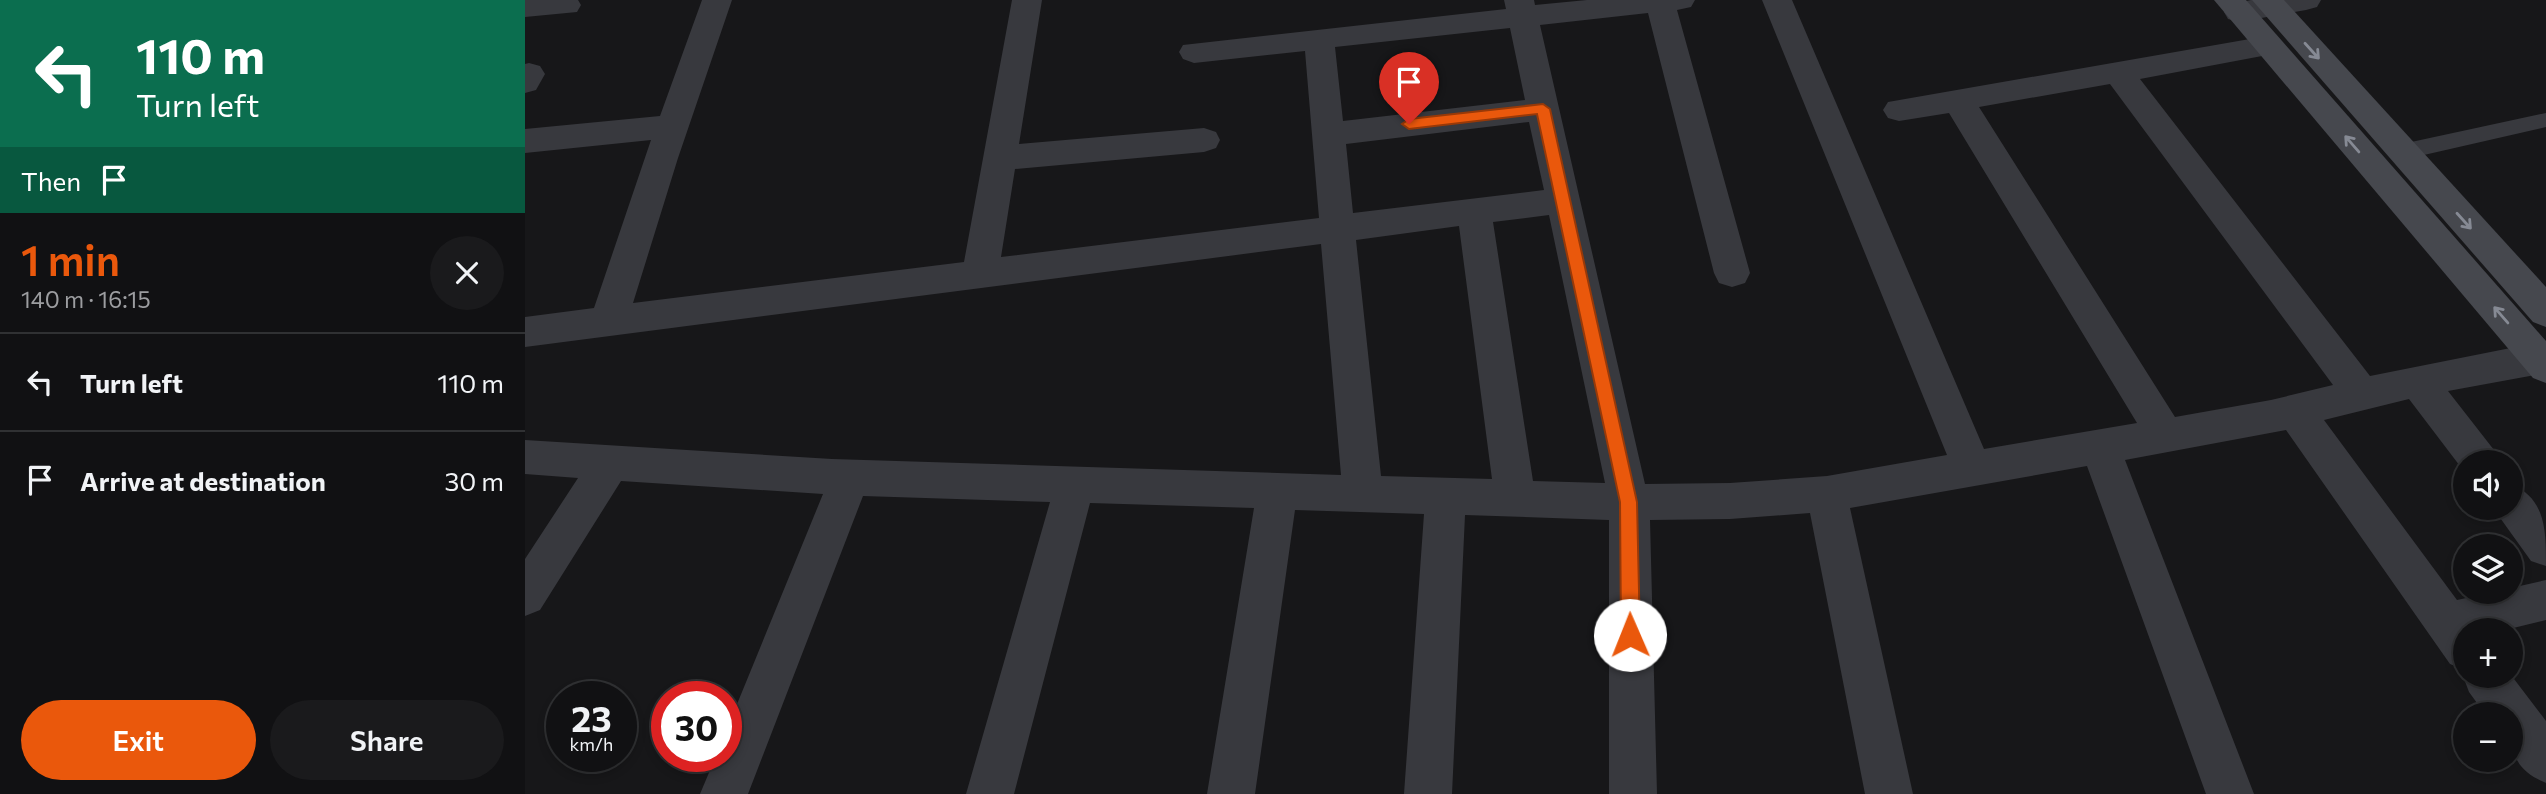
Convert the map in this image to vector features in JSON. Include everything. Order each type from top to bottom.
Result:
[{"type":"street","points":[[608,323],[672,126],[717,0]]},
{"type":"street","points":[[980,275],[1027,0]]},
{"type":"street","points":[[1777,0],[1973,469]]},
{"type":"street","points":[[2252,4],[2306,0]]},
{"type":"street","points":[[1194,52],[1319,38],[1521,8],[1670,1],[1732,273]]},
{"type":"street","points":[[2252,4],[2267,46],[2544,361]]},
{"type":"street","points":[[2252,4],[2402,152],[2545,310]]},
{"type":"street","points":[[525,7],[566,5]]},
{"type":"street","points":[[1521,8],[1629,502],[1633,794]]},
{"type":"street","points":[[1319,38],[1363,494]]},
{"type":"street","points":[[1899,110],[2267,46]]},
{"type":"street","points":[[2118,72],[2363,396]]},
{"type":"street","points":[[1958,100],[2165,435]]},
{"type":"street","points":[[1329,134],[1543,109]]},
{"type":"street","points":[[525,141],[672,126]]},
{"type":"street","points":[[1000,158],[1204,140]]},
{"type":"street","points":[[525,332],[1563,200]]},
{"type":"street","points":[[1474,211],[1515,499]]},
{"type":"street","points":[[525,457],[850,478],[1629,502],[1730,501],[1827,494],[1973,469],[2295,411],[2417,381],[2544,361]]},
{"type":"street","points":[[2417,381],[2471,450]]},
{"type":"street","points":[[2295,411],[2453,632]]},
{"type":"street","points":[[2100,447],[2230,794]]},
{"type":"street","points":[[525,596],[610,463]]},
{"type":"street","points":[[724,794],[850,478]]},
{"type":"street","points":[[990,794],[1075,485]]},
{"type":"street","points":[[1231,794],[1277,491]]},
{"type":"street","points":[[1827,494],[1889,794]]},
{"type":"street","points":[[1428,794],[1445,497]]},
{"type":"street","points":[[2523,517],[2546,547]]},
{"type":"street","points":[[2501,618],[2546,600]]},
{"type":"street","points":[[2494,688],[2546,760]]},
{"type":"lane","points":[[2402,152],[2546,120]]},
{"type":"route","points":[[1409,124],[1543,109],[1629,502],[1630,635]]}]
